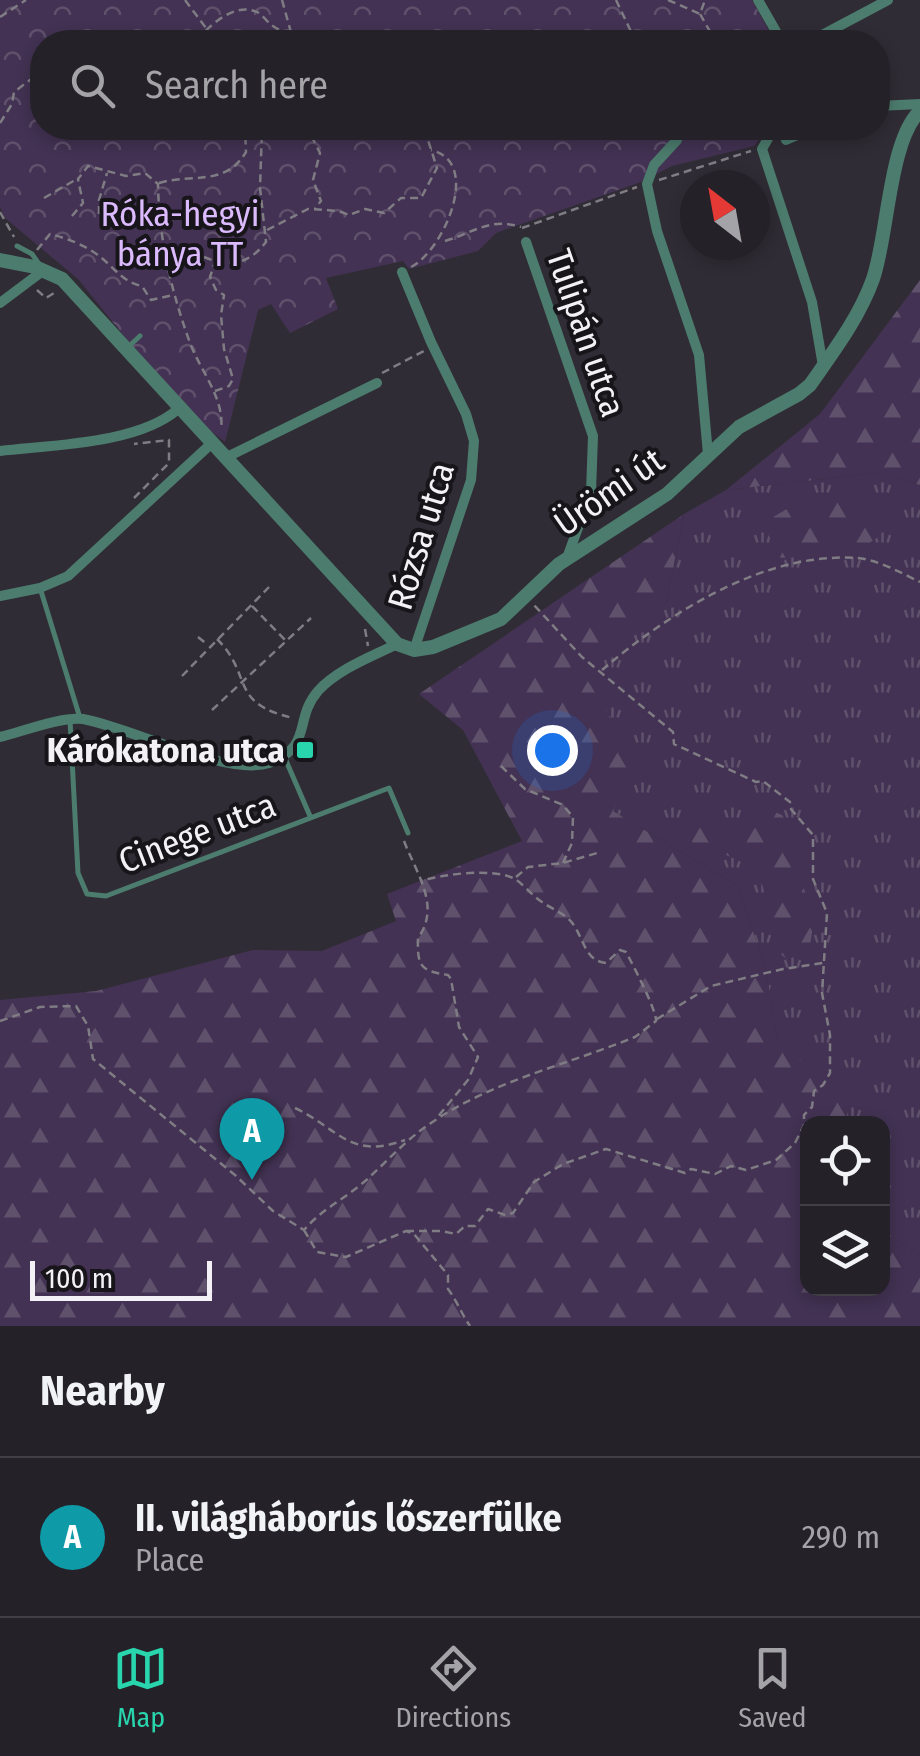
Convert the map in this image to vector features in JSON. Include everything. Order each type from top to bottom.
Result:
[{"type":"street","points":[[758,0],[775,30]]},
{"type":"street","points":[[832,30],[888,0]]},
{"type":"street","points":[[890,106],[920,107]]},
{"type":"street","name":"Ürömi út","points":[[414,650],[433,647],[492,624],[567,558],[655,502],[739,426],[805,390],[864,302],[874,278],[902,143],[920,107]]},
{"type":"street","points":[[676,140],[654,165],[647,184],[657,231],[698,355],[708,454]]},
{"type":"street","points":[[767,140],[762,148],[812,302],[823,366]]},
{"type":"street","name":"Tulipán utca","points":[[526,242],[594,436],[590,492],[567,558]]},
{"type":"street","points":[[0,260],[44,270],[74,291],[397,644],[414,650]]},
{"type":"street","points":[[0,303],[44,270]]},
{"type":"street","name":"Rózsa utca","points":[[402,272],[466,414],[474,442],[474,468],[414,650]]},
{"type":"street","points":[[225,458],[377,384]]},
{"type":"street","points":[[0,451],[121,434],[167,419],[178,409]]},
{"type":"street","points":[[0,596],[40,588],[68,576],[212,443]]},
{"type":"street","points":[[0,737],[75,719],[247,766],[260,766],[284,756],[301,739],[313,698],[332,679],[397,644]]},
{"type":"lane","points":[[17,246],[32,254],[44,270]]},
{"type":"lane","points":[[125,349],[140,336]]},
{"type":"lane","points":[[40,588],[75,719]]},
{"type":"lane","name":"Cinege utca","points":[[75,719],[78,874],[87,894],[106,896],[389,788],[408,833]]},
{"type":"lane","points":[[284,756],[310,816]]},
{"type":"path","points":[[0,17],[26,0]]},
{"type":"path","points":[[185,0],[206,30],[214,20],[250,11],[259,13],[280,30]]},
{"type":"path","points":[[282,0],[290,30]]},
{"type":"path","points":[[616,0],[630,30]]},
{"type":"path","points":[[668,0],[700,14],[709,30]]},
{"type":"path","points":[[700,14],[705,0]]},
{"type":"path","points":[[0,123],[12,104],[14,92],[30,80]]},
{"type":"path","points":[[158,184],[188,177],[217,178],[231,170],[246,152],[246,140]]},
{"type":"path","points":[[204,257],[230,264],[252,258],[266,242],[260,188],[262,140]]},
{"type":"path","points":[[267,230],[314,209],[321,201],[313,180],[320,153],[314,140]]},
{"type":"path","points":[[314,209],[322,213],[339,210],[349,215],[365,209],[378,214],[401,198],[421,198],[438,168],[430,150],[431,140]]},
{"type":"path","points":[[445,241],[486,224],[508,223],[522,228],[762,148]]},
{"type":"path","points":[[402,272],[419,263],[451,219],[454,166],[441,152],[430,150]]},
{"type":"path","points":[[44,198],[78,178],[88,166],[126,176],[144,173],[158,184],[163,253],[174,294],[222,421],[212,443]]},
{"type":"path","points":[[99,214],[98,200],[108,171]]},
{"type":"path","points":[[72,216],[83,203],[78,178]]},
{"type":"path","points":[[0,212],[17,246]]},
{"type":"path","points":[[32,254],[46,237],[54,234],[70,238],[84,250],[94,251],[127,282],[144,287],[151,300],[174,294]]},
{"type":"path","points":[[213,391],[229,386],[233,380],[224,349],[224,295],[210,278],[215,262]]},
{"type":"path","points":[[377,384],[382,374],[430,348],[431,342]]},
{"type":"path","points":[[130,444],[169,440],[169,463],[131,502]]},
{"type":"path","points":[[601,671],[643,636],[686,608],[746,579],[812,560],[859,558],[920,582]]},
{"type":"path","points":[[182,676],[269,587]]},
{"type":"path","points":[[0,1021],[40,1007],[76,1006],[88,1026],[92,1059],[236,1175],[273,1211],[304,1230],[318,1252],[342,1258],[406,1231],[456,1234],[465,1226],[475,1226],[488,1209],[505,1215],[513,1213],[534,1182],[563,1164],[606,1149],[684,1173],[691,1169],[715,1174],[731,1166],[746,1170],[776,1160],[796,1143],[804,1115],[812,1107],[814,1090],[830,1073],[830,1035],[822,993],[827,913],[812,879],[813,835],[790,808],[790,802],[763,781],[756,782],[674,744],[673,732],[582,657],[526,597]]},
{"type":"path","points":[[251,605],[286,641]]},
{"type":"path","points":[[212,710],[311,618]]},
{"type":"path","points":[[198,637],[209,646]]},
{"type":"path","points":[[217,639],[234,658],[242,684],[260,708],[304,720]]},
{"type":"path","points":[[501,766],[525,789],[562,805],[573,817],[572,843],[563,863]]},
{"type":"path","points":[[408,833],[402,837],[430,908],[418,938],[422,968],[451,979],[460,1028],[478,1057],[468,1080],[436,1119]]},
{"type":"path","points":[[515,878],[528,867],[563,863],[597,853]]},
{"type":"path","points":[[421,882],[438,876],[490,872],[515,878],[534,898],[570,919],[588,954],[597,962],[606,963],[620,950],[626,952],[653,1004],[656,1020]]},
{"type":"path","points":[[304,1230],[322,1209],[340,1202],[436,1119],[470,1099],[634,1036],[711,986],[783,968],[825,963]]},
{"type":"path","points":[[296,1108],[361,1147],[386,1147],[412,1138]]},
{"type":"path","points":[[406,1231],[414,1234],[448,1276],[448,1289],[470,1326]]},
{"type":"green space","name":"Róka-hegyi bánya TT","points":[[0,0],[752,0],[768,30],[30,30],[30,140],[759,140],[754,146],[672,166],[641,182],[496,233],[478,251],[409,269],[403,261],[326,278],[338,309],[290,333],[271,304],[258,310],[225,442],[203,425],[137,352],[78,279],[5,218],[0,207]]},
{"type":"green space","points":[[920,280],[920,485],[876,473],[726,490],[820,414]]},
{"type":"green space","points":[[876,473],[920,485],[920,1255],[890,1236],[890,1116],[847,1116],[849,1087],[779,1050],[765,965],[737,886],[613,811],[581,672],[666,603],[684,514],[726,490]]},
{"type":"green space","points":[[809,497],[870,498],[884,513],[881,535],[862,548],[781,558],[762,523]]},
{"type":"green space","points":[[684,514],[666,603],[582,672],[637,759],[613,811],[737,886],[765,965],[779,1049],[850,1087],[847,1116],[800,1116],[800,1296],[890,1296],[890,1236],[920,1255],[920,1326],[0,1326],[0,1000],[96,991],[253,950],[322,951],[396,921],[387,894],[522,841],[463,730],[419,694]]},
{"type":"green space","points":[[768,809],[782,815],[806,850],[804,889],[814,918],[810,946],[788,960],[774,949],[768,906],[758,877],[735,859],[693,846],[691,834],[695,825],[733,825]]},
{"type":"place","name":"Kárókatona utca","points":[[305,750]]},
{"type":"place","name":"II. világháborús lőszerfülke","points":[[252,1180]]}]
